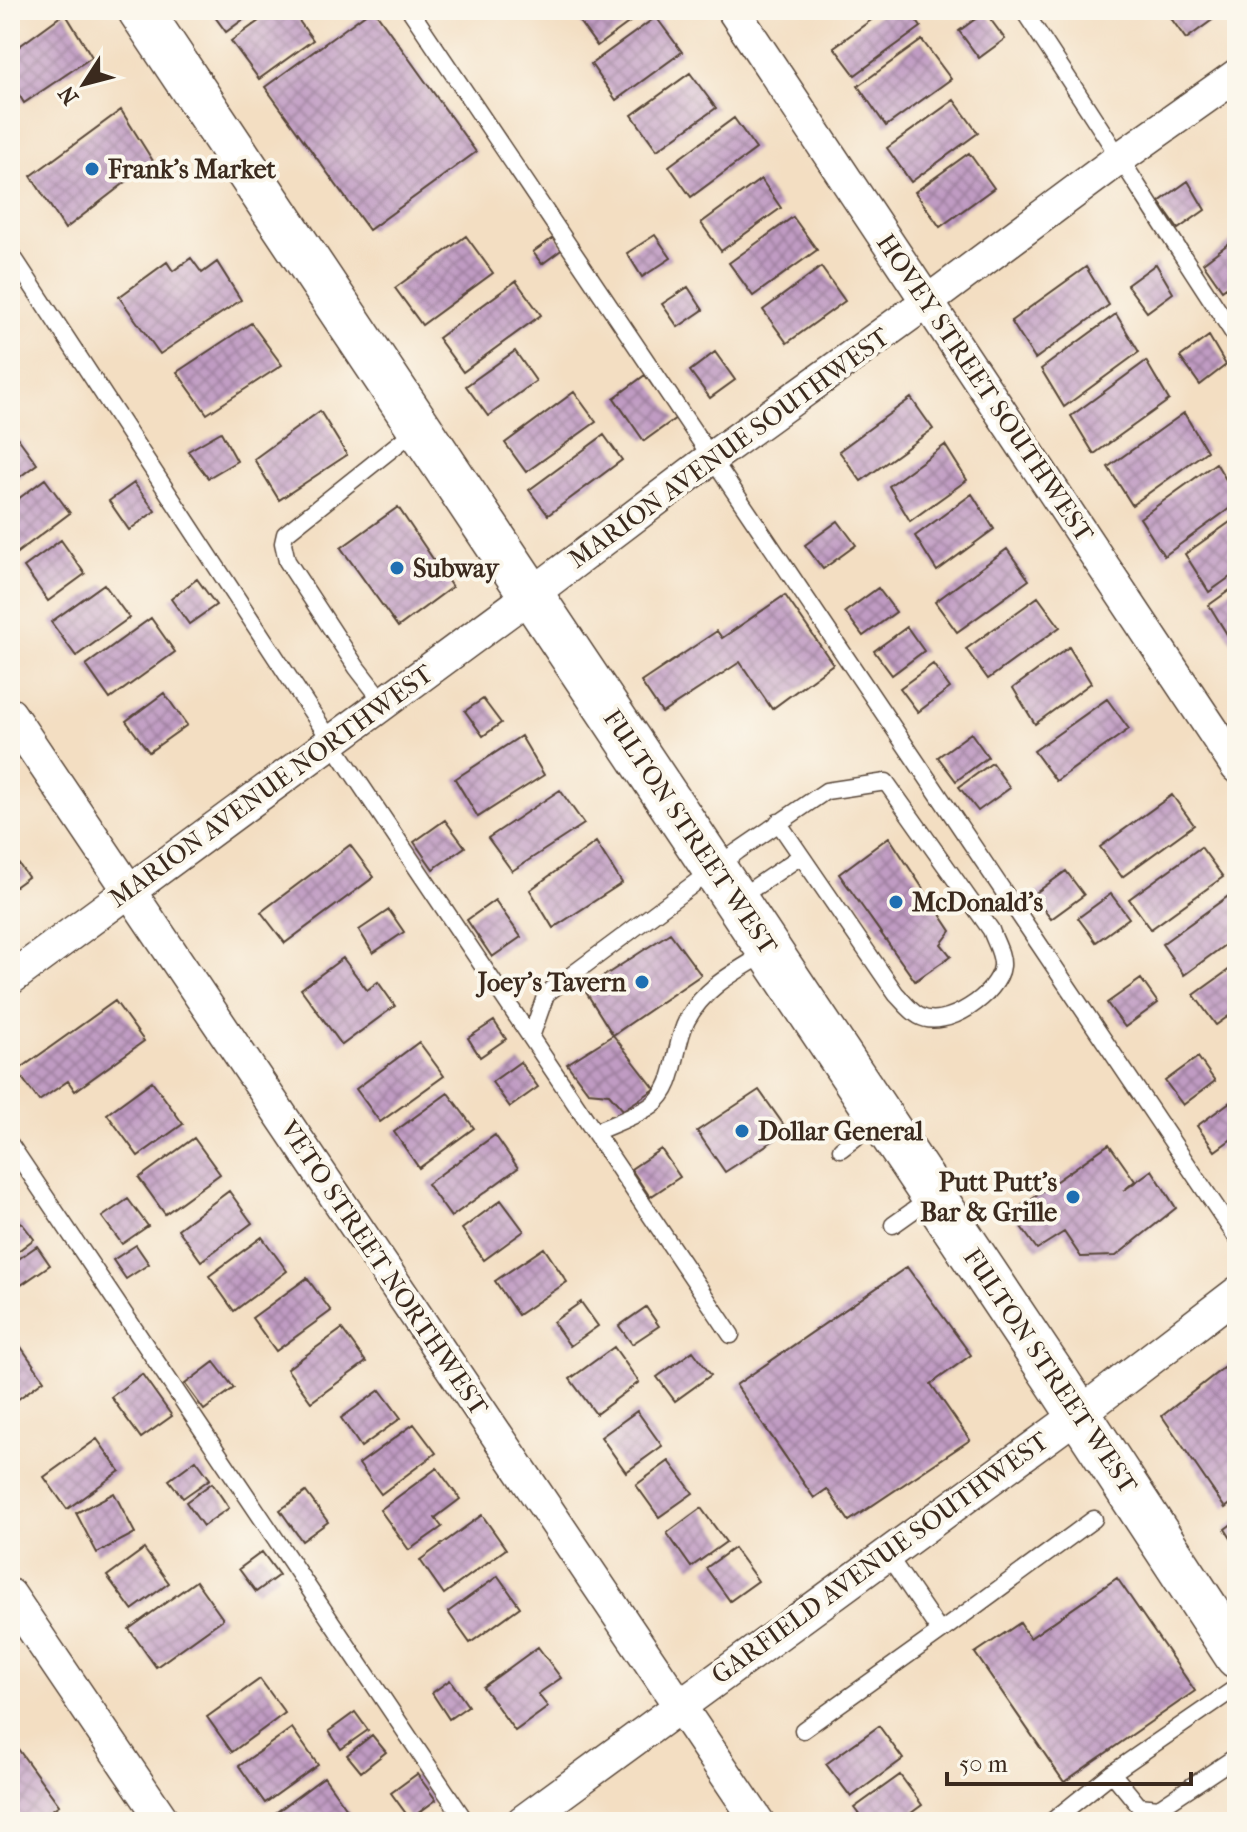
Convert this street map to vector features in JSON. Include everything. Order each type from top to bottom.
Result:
[{"type":"main road","name":"FULTON STREET WEST","points":[[140,10],[882,1118],[1237,1656]]},
{"type":"street","name":"HOVEY STREET SOUTHWEST","points":[[733,10],[1237,767]]},
{"type":"street","name":"MARION AVENUE SOUTHWEST","points":[[532,594],[710,459],[1237,75]]},
{"type":"street","name":"MARION AVENUE NORTHWEST","points":[[10,979],[532,594]]},
{"type":"street","name":"VETO STREET NORTHWEST","points":[[10,714],[758,1822]]},
{"type":"street","name":"GARFIELD AVENUE SOUTHWEST","points":[[522,1822],[1079,1414],[1237,1293]]},
{"type":"street","points":[[10,1595],[164,1822]]},
{"type":"lane","points":[[410,10],[1237,1238]]},
{"type":"lane","points":[[1023,10],[1237,339]]},
{"type":"lane","points":[[10,252],[332,741],[731,1335]]},
{"type":"lane","points":[[384,703],[357,668],[287,561],[283,543],[285,534],[420,427]]},
{"type":"lane","points":[[724,885],[778,822],[826,791],[886,782],[991,930],[1002,957],[1002,969],[997,981],[981,997],[951,1018],[920,1017],[896,994],[778,822]]},
{"type":"lane","points":[[531,1037],[546,994],[724,885],[801,856]]},
{"type":"lane","points":[[595,1132],[652,1105],[664,1091],[672,1074],[686,1021],[709,989],[769,951]]},
{"type":"lane","points":[[841,1149],[882,1118]]},
{"type":"lane","points":[[10,1144],[466,1822]]},
{"type":"lane","points":[[893,1225],[933,1196]]},
{"type":"lane","points":[[803,1730],[1094,1519]]},
{"type":"lane","points":[[887,1554],[940,1632]]},
{"type":"lane","points":[[1051,1822],[1112,1773],[1237,1687]]},
{"type":"lane","points":[[1112,1773],[1139,1806],[1159,1808],[1237,1756]]},
{"type":"building","points":[[210,10],[256,10],[226,32]]},
{"type":"building","points":[[274,10],[291,10],[313,40],[259,79],[231,41]]},
{"type":"building","points":[[374,10],[476,152],[369,230],[265,87]]},
{"type":"building","points":[[578,10],[646,10],[597,46],[573,13]]},
{"type":"building","points":[[885,10],[909,10],[921,27],[855,75],[834,47]]},
{"type":"building","points":[[1165,10],[1226,10],[1186,39]]},
{"type":"building","points":[[985,12],[1005,39],[979,58],[959,31]]},
{"type":"building","points":[[65,13],[92,57],[24,103],[10,80],[10,53]]},
{"type":"building","points":[[656,17],[682,52],[616,100],[591,64]]},
{"type":"building","points":[[922,40],[951,79],[886,126],[858,86]]},
{"type":"building","points":[[690,73],[716,108],[657,150],[632,115]]},
{"type":"building","points":[[954,100],[978,133],[911,182],[887,148]]},
{"type":"building","name":"Frank's Market","points":[[121,110],[153,161],[65,229],[31,176]]},
{"type":"building","points":[[734,118],[756,149],[691,197],[669,166]]},
{"type":"building","points":[[969,153],[994,188],[940,227],[915,192]]},
{"type":"building","points":[[761,179],[781,208],[721,251],[701,223]]},
{"type":"building","points":[[1188,181],[1205,210],[1178,229],[1159,202]]},
{"type":"building","points":[[793,217],[817,250],[753,296],[729,263]]},
{"type":"building","points":[[655,235],[671,258],[642,277],[627,253]]},
{"type":"building","points":[[466,236],[493,273],[422,325],[395,288]]},
{"type":"building","points":[[556,236],[564,248],[542,264],[533,252]]},
{"type":"building","points":[[1232,241],[1237,249],[1237,279],[1222,290],[1203,263]]},
{"type":"building","points":[[191,258],[202,273],[217,262],[241,300],[160,354],[119,297],[167,262],[173,271]]},
{"type":"building","points":[[1156,264],[1173,293],[1147,312],[1127,285]]},
{"type":"building","points":[[821,267],[845,301],[787,343],[763,310]]},
{"type":"building","points":[[1086,267],[1109,305],[1035,359],[1011,321]]},
{"type":"building","points":[[516,281],[541,315],[463,372],[438,338]]},
{"type":"building","points":[[688,287],[703,310],[678,327],[662,304]]},
{"type":"building","points":[[1116,314],[1139,352],[1064,407],[1041,369]]},
{"type":"building","points":[[251,323],[282,365],[207,414],[177,372]]},
{"type":"building","points":[[1209,336],[1226,365],[1200,385],[1180,357]]},
{"type":"building","points":[[515,351],[536,381],[488,416],[466,386]]},
{"type":"building","points":[[715,352],[735,380],[710,398],[690,371]]},
{"type":"building","points":[[1146,361],[1169,400],[1094,454],[1071,416]]},
{"type":"building","points":[[645,375],[676,418],[644,441],[614,398]]},
{"type":"building","points":[[574,392],[596,422],[526,472],[505,443]]},
{"type":"building","points":[[911,398],[933,429],[861,481],[839,451]]},
{"type":"building","points":[[320,411],[347,455],[279,500],[254,459]]},
{"type":"building","points":[[1184,413],[1207,451],[1132,505],[1108,467]]},
{"type":"building","points":[[221,432],[237,461],[208,478],[188,451]]},
{"type":"building","points":[[15,434],[37,464],[10,484],[10,438]]},
{"type":"building","points":[[604,435],[622,460],[548,515],[529,490]]},
{"type":"building","points":[[945,445],[967,480],[910,521],[889,486]]},
{"type":"building","points":[[1216,463],[1237,503],[1164,556],[1140,518]]},
{"type":"building","points":[[45,479],[70,513],[14,555],[10,550],[10,505]]},
{"type":"building","points":[[134,483],[155,511],[129,530],[109,501]]},
{"type":"building","points":[[972,494],[994,529],[937,571],[915,536]]},
{"type":"building","name":"Subway","points":[[398,507],[452,587],[398,627],[341,548]]},
{"type":"building","points":[[1233,520],[1237,526],[1237,572],[1209,592],[1185,554]]},
{"type":"building","points":[[838,521],[856,545],[823,569],[805,545]]},
{"type":"building","points":[[61,540],[85,574],[48,601],[24,567]]},
{"type":"building","points":[[1007,549],[1029,580],[957,632],[935,602]]},
{"type":"building","points":[[197,579],[216,605],[189,624],[171,599]]},
{"type":"building","points":[[104,584],[129,618],[76,656],[51,622]]},
{"type":"building","points":[[1237,585],[1237,641],[1233,644],[1209,605]]},
{"type":"building","points":[[878,588],[896,612],[863,636],[845,612]]},
{"type":"building","points":[[785,595],[833,664],[772,709],[740,662],[662,713],[641,682],[717,631],[722,638]]},
{"type":"building","points":[[1038,597],[1060,627],[988,679],[966,649]]},
{"type":"building","points":[[151,618],[175,652],[110,699],[86,665]]},
{"type":"building","points":[[907,627],[924,651],[892,675],[874,651]]},
{"type":"building","points":[[1069,647],[1091,683],[1035,724],[1013,688]]},
{"type":"building","points":[[933,664],[950,688],[918,712],[900,688]]},
{"type":"building","points":[[164,693],[187,725],[149,752],[126,721]]},
{"type":"building","points":[[483,699],[501,723],[483,736],[465,711]]},
{"type":"building","points":[[1107,699],[1129,729],[1056,781],[1034,751]]},
{"type":"building","points":[[971,733],[988,757],[956,781],[938,757]]},
{"type":"building","points":[[521,736],[544,775],[478,817],[455,779]]},
{"type":"building","points":[[992,763],[1010,788],[978,811],[959,787]]},
{"type":"building","points":[[560,790],[584,824],[512,871],[488,838]]},
{"type":"building","points":[[1172,795],[1194,825],[1122,877],[1100,847]]},
{"type":"building","points":[[445,820],[465,847],[433,869],[414,842]]},
{"type":"building","name":"McDonald's","points":[[889,837],[951,931],[941,944],[951,956],[915,981],[839,874]]},
{"type":"building","points":[[596,842],[622,883],[553,928],[530,890]]},
{"type":"building","points":[[350,845],[374,877],[285,943],[261,912]]},
{"type":"building","points":[[1201,847],[1223,877],[1151,929],[1129,899]]},
{"type":"building","points":[[10,852],[28,877],[10,890]]},
{"type":"building","points":[[1066,871],[1084,895],[1051,919],[1033,895]]},
{"type":"building","points":[[1234,892],[1237,896],[1237,936],[1184,975],[1162,944]]},
{"type":"building","points":[[1111,894],[1129,918],[1096,942],[1078,918]]},
{"type":"building","points":[[495,900],[521,937],[492,957],[467,920]]},
{"type":"building","points":[[389,910],[404,932],[373,953],[359,930]]},
{"type":"building","name":"Joey's Tavern","points":[[670,933],[701,975],[613,1035],[584,989]]},
{"type":"building","points":[[343,958],[367,990],[378,982],[395,1006],[342,1045],[301,989]]},
{"type":"building","points":[[1237,964],[1237,1010],[1216,1025],[1194,995]]},
{"type":"building","points":[[1141,979],[1158,1003],[1125,1027],[1107,1003]]},
{"type":"building","points":[[115,1001],[144,1041],[75,1091],[68,1081],[39,1101],[17,1071]]},
{"type":"building","points":[[494,1021],[506,1039],[480,1057],[468,1038]]},
{"type":"building","points":[[613,1035],[655,1089],[623,1110],[609,1094],[588,1092],[567,1064]]},
{"type":"building","points":[[419,1042],[444,1076],[380,1122],[356,1089]]},
{"type":"building","points":[[1198,1057],[1215,1081],[1183,1105],[1165,1081]]},
{"type":"building","points":[[520,1062],[538,1087],[510,1107],[492,1082]]},
{"type":"building","points":[[152,1081],[183,1124],[138,1156],[107,1114]]},
{"type":"building","name":"Dollar General","points":[[759,1090],[788,1131],[725,1172],[697,1131]]},
{"type":"building","points":[[448,1093],[474,1128],[419,1168],[394,1132]]},
{"type":"building","points":[[1230,1102],[1237,1112],[1237,1135],[1215,1151],[1197,1126]]},
{"type":"building","points":[[495,1135],[518,1168],[451,1217],[427,1184]]},
{"type":"building","points":[[194,1138],[220,1174],[165,1214],[139,1178]]},
{"type":"building","points":[[1109,1144],[1135,1181],[1123,1191],[1152,1170],[1176,1208],[1116,1256],[1081,1257],[1064,1232],[1037,1249],[1011,1213]]},
{"type":"building","points":[[661,1149],[680,1177],[650,1197],[631,1169]]},
{"type":"building","points":[[229,1191],[252,1223],[201,1261],[178,1229]]},
{"type":"building","points":[[128,1199],[148,1226],[122,1244],[102,1217]]},
{"type":"building","points":[[501,1200],[524,1231],[484,1260],[462,1229]]},
{"type":"building","points":[[21,1222],[34,1239],[10,1257],[10,1230]]},
{"type":"building","points":[[262,1237],[287,1271],[234,1311],[209,1276]]},
{"type":"building","points":[[136,1245],[149,1264],[126,1279],[113,1260]]},
{"type":"building","points":[[37,1246],[50,1265],[21,1285],[10,1265]]},
{"type":"building","points":[[544,1248],[567,1282],[518,1315],[495,1281]]},
{"type":"building","points":[[907,1267],[971,1355],[931,1384],[970,1440],[849,1521],[827,1489],[814,1498],[736,1385]]},
{"type":"building","points":[[307,1278],[331,1311],[276,1351],[252,1318]]},
{"type":"building","points":[[581,1302],[598,1326],[570,1346],[553,1322]]},
{"type":"building","points":[[646,1307],[659,1326],[632,1344],[619,1326]]},
{"type":"building","points":[[342,1329],[366,1362],[311,1402],[287,1369]]},
{"type":"building","points":[[19,1344],[44,1380],[10,1405],[10,1351]]},
{"type":"building","points":[[614,1347],[639,1382],[596,1414],[570,1379]]},
{"type":"building","points":[[693,1351],[711,1375],[675,1401],[657,1377]]},
{"type":"building","points":[[1232,1361],[1237,1368],[1237,1499],[1225,1508],[1162,1416]]},
{"type":"building","points":[[214,1362],[234,1388],[204,1410],[185,1384]]},
{"type":"building","points":[[142,1374],[172,1416],[141,1438],[111,1397]]},
{"type":"building","points":[[380,1390],[401,1418],[361,1447],[341,1418]]},
{"type":"building","points":[[637,1411],[662,1446],[626,1472],[601,1437]]},
{"type":"building","points":[[414,1424],[436,1453],[381,1494],[359,1464]]},
{"type":"building","points":[[97,1439],[120,1471],[67,1509],[44,1477]]},
{"type":"building","points":[[196,1460],[210,1479],[183,1498],[169,1480]]},
{"type":"building","points":[[669,1461],[693,1493],[659,1517],[636,1485]]},
{"type":"building","points":[[437,1468],[460,1499],[435,1518],[442,1527],[409,1550],[380,1510]]},
{"type":"building","points":[[212,1483],[229,1508],[203,1526],[186,1502]]},
{"type":"building","points":[[306,1492],[328,1522],[302,1541],[280,1510]]},
{"type":"building","points":[[114,1493],[135,1533],[97,1553],[76,1513]]},
{"type":"building","points":[[701,1508],[726,1542],[691,1567],[667,1533]]},
{"type":"building","points":[[482,1515],[506,1549],[444,1594],[420,1560]]},
{"type":"building","points":[[1237,1520],[1237,1548],[1225,1529]]},
{"type":"building","points":[[734,1548],[758,1581],[730,1601],[706,1568]]},
{"type":"building","points":[[144,1549],[169,1583],[132,1610],[107,1576]]},
{"type":"building","points":[[262,1552],[279,1575],[256,1592],[239,1569]]},
{"type":"building","points":[[498,1576],[520,1607],[470,1643],[448,1612]]},
{"type":"building","points":[[1117,1578],[1195,1691],[1064,1782],[975,1653],[1020,1623],[1030,1638]]},
{"type":"building","points":[[196,1581],[223,1619],[156,1667],[129,1629]]},
{"type":"building","points":[[538,1647],[561,1678],[538,1694],[548,1707],[515,1731],[483,1687]]},
{"type":"building","points":[[260,1679],[285,1713],[232,1752],[207,1717]]},
{"type":"building","points":[[450,1680],[468,1706],[449,1719],[432,1693]]},
{"type":"building","points":[[355,1712],[368,1730],[341,1749],[329,1731]]},
{"type":"building","points":[[879,1726],[903,1759],[851,1797],[826,1764]]},
{"type":"building","points":[[292,1728],[318,1765],[265,1803],[239,1766]]},
{"type":"building","points":[[372,1735],[386,1752],[361,1772],[347,1755]]},
{"type":"building","points":[[10,1738],[59,1805],[35,1822],[14,1822],[10,1817]]},
{"type":"building","points":[[417,1774],[436,1800],[410,1819],[391,1793]]},
{"type":"building","points":[[900,1775],[922,1805],[899,1822],[865,1822],[854,1808]]},
{"type":"building","points":[[324,1777],[352,1816],[344,1822],[279,1822],[274,1814]]},
{"type":"place","name":"Frank's Market","points":[[92,169]]},
{"type":"place","name":"Subway","points":[[397,568]]},
{"type":"place","name":"McDonald's","points":[[896,902]]},
{"type":"place","name":"Joey's Tavern","points":[[642,982]]},
{"type":"place","name":"Dollar General","points":[[742,1131]]},
{"type":"place","name":"Putt Putt's Bar & Grille","points":[[1073,1197]]}]
